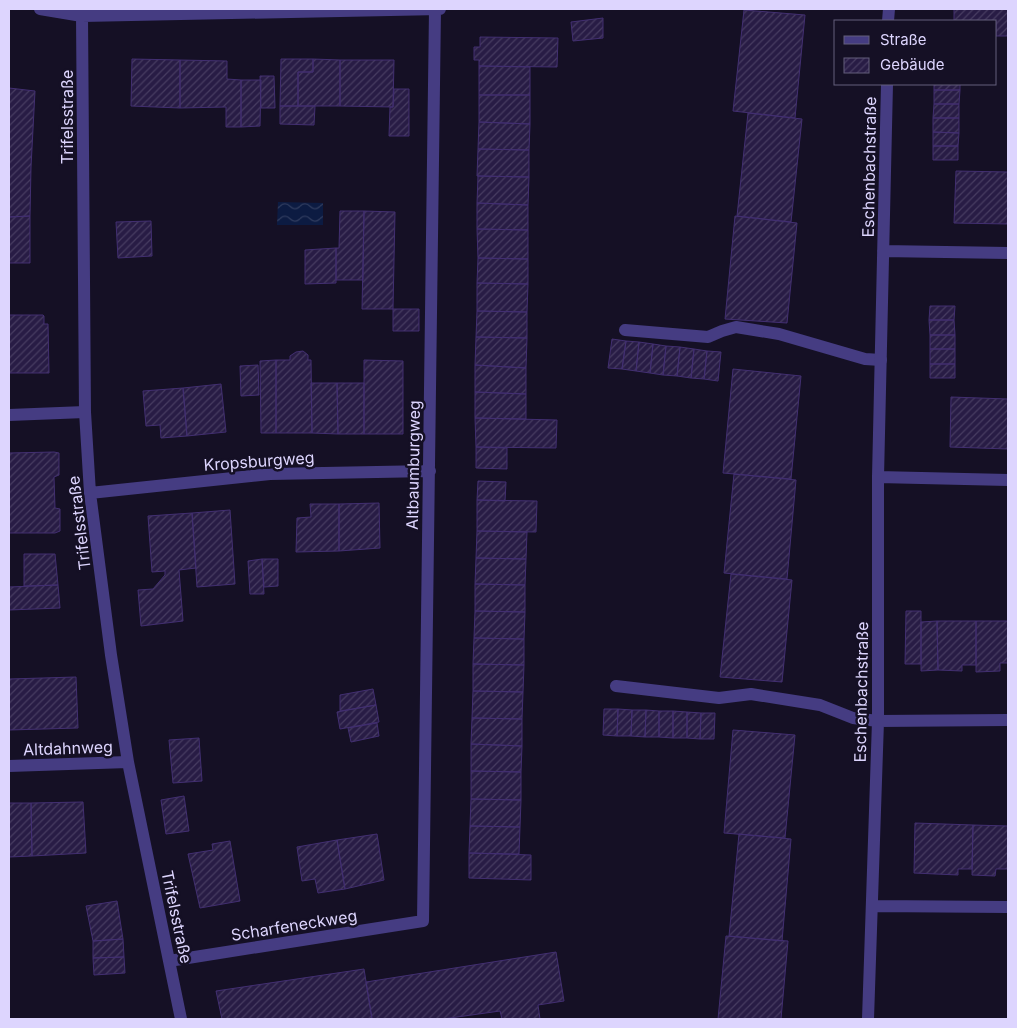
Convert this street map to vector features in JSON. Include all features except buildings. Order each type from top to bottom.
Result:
[{"type":"street","points":[[40,9],[82,16],[440,9]]},
{"type":"street","name":"Altbaumburgweg","points":[[423,921],[435,9]]},
{"type":"street","name":"Trifelsstraße","points":[[82,16],[85,412],[90,493],[111,655],[128,762],[181,1019]]},
{"type":"street","name":"Eschenbachstraße","points":[[868,1019],[878,721],[878,477],[887,85]]},
{"type":"street","name":"Eschenbachstraße","points":[[883,251],[1008,253]]},
{"type":"street","points":[[625,330],[708,337],[736,327],[779,334],[865,359],[881,360]]},
{"type":"street","points":[[9,416],[85,412]]},
{"type":"street","name":"Kropsburgweg","points":[[90,493],[270,474],[430,471]]},
{"type":"street","points":[[878,477],[1008,480]]},
{"type":"street","points":[[616,686],[719,698],[751,694],[820,705],[853,718],[878,721],[1008,720]]},
{"type":"street","name":"Altdahnweg","points":[[9,766],[128,762]]},
{"type":"street","points":[[873,906],[1008,907]]},
{"type":"street","name":"Scharfeneckweg","points":[[169,961],[423,921]]},
{"type":"water","points":[[278,202],[323,203],[323,225],[277,225]]}]
